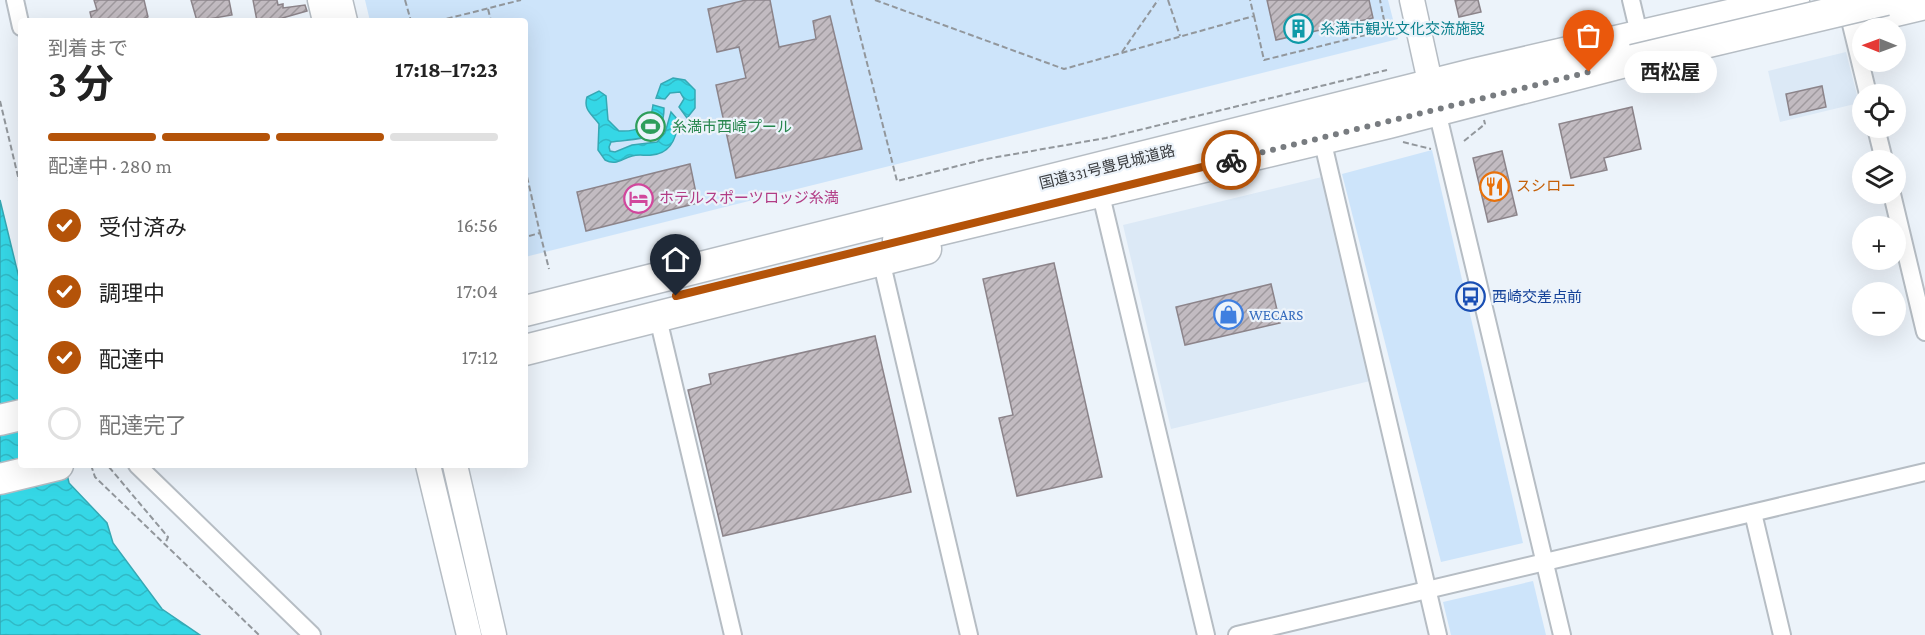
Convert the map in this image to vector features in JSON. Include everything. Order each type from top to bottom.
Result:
[{"type":"highway","points":[[1727,0],[1630,37],[1640,64],[1742,49],[1848,11],[1925,4]]},
{"type":"highway","name":"国道331号豊見城道路","points":[[528,331],[586,307],[1434,98],[1630,37],[1794,0]]},
{"type":"highway","name":"国道331号豊見城道路","points":[[1002,204],[1100,191],[1322,139],[1550,56],[1593,35],[1630,37],[1886,0]]},
{"type":"highway","points":[[528,293],[968,188],[1002,204],[947,243],[657,314],[528,349]]},
{"type":"highway","name":"国道331号豊見城道路","points":[[528,311],[586,307]]},
{"type":"highway","points":[[0,420],[18,416]]},
{"type":"highway","points":[[0,439],[18,435]]},
{"type":"highway","points":[[0,461],[18,456]]},
{"type":"highway","points":[[0,479],[46,468]]},
{"type":"street","points":[[15,0],[19,18]]},
{"type":"street","points":[[320,0],[324,18]]},
{"type":"street","points":[[340,0],[344,18]]},
{"type":"street","points":[[1412,0],[1562,635]]},
{"type":"street","points":[[1848,11],[1866,84]]},
{"type":"street","points":[[1322,139],[1438,635]]},
{"type":"street","points":[[1100,191],[1206,635]]},
{"type":"street","points":[[1894,204],[1925,332]]},
{"type":"street","points":[[881,260],[969,635]]},
{"type":"street","points":[[657,314],[733,635]]},
{"type":"street","points":[[140,468],[312,635]]},
{"type":"street","points":[[158,468],[161,489]]},
{"type":"street","points":[[429,468],[469,635]]},
{"type":"street","points":[[455,468],[494,635]]},
{"type":"street","points":[[1237,635],[1925,472]]},
{"type":"street","points":[[1752,513],[1782,635]]},
{"type":"path","points":[[405,0],[410,18]]},
{"type":"path","points":[[450,18],[521,0]]},
{"type":"path","points":[[851,0],[897,181],[986,159],[1106,138],[1387,70]]},
{"type":"path","points":[[875,0],[1064,69],[1254,16]]},
{"type":"path","points":[[1122,52],[1158,0]]},
{"type":"path","points":[[1168,0],[1180,36]]},
{"type":"path","points":[[1250,0],[1264,60],[1386,30],[1380,0]]},
{"type":"path","points":[[488,8],[490,18]]},
{"type":"path","points":[[0,101],[18,176]]},
{"type":"path","points":[[1464,141],[1485,124],[1484,118]]},
{"type":"path","points":[[1402,136],[1403,143],[1427,150],[1437,147]]},
{"type":"path","points":[[528,181],[549,268]]},
{"type":"path","points":[[528,236],[540,233]]},
{"type":"path","points":[[92,468],[95,477],[259,635]]},
{"type":"path","points":[[110,468],[168,537],[165,545]]},
{"type":"shaded area","points":[[365,0],[1388,0],[1398,39],[528,256],[528,18],[369,18]]},
{"type":"shaded area","points":[[1846,52],[1854,84],[1852,84],[1852,105],[1780,122],[1768,71]]},
{"type":"shaded area","points":[[1432,150],[1523,543],[1441,562],[1342,174]]},
{"type":"shaded area","points":[[1322,177],[1370,381],[1171,429],[1123,225]]},
{"type":"shaded area","points":[[1533,581],[1546,635],[1451,635],[1443,602]]},
{"type":"water","points":[[673,78],[685,80],[695,90],[695,108],[687,118],[679,107],[684,99],[680,92],[670,93],[665,99],[656,98],[661,84]]},
{"type":"water","name":"糸満市西崎プール","points":[[599,91],[606,96],[608,120],[619,131],[638,129],[646,123],[650,118],[653,105],[664,108],[663,120],[653,134],[638,139],[611,142],[610,151],[615,152],[632,145],[657,142],[665,133],[671,112],[678,120],[675,138],[669,148],[659,154],[635,155],[615,162],[605,160],[598,150],[599,124],[586,105],[587,97]]},
{"type":"water","points":[[0,200],[18,274],[18,468],[66,468],[69,483],[107,523],[113,543],[162,609],[200,635],[0,635]]},
{"type":"building","points":[[94,0],[144,0],[148,17],[91,18],[90,12],[97,10]]},
{"type":"building","points":[[191,0],[229,0],[232,15],[196,18]]},
{"type":"building","points":[[253,0],[277,0],[278,5],[283,4],[283,8],[305,5],[307,11],[282,18],[256,18]]},
{"type":"building","points":[[746,0],[770,0],[779,47],[816,39],[813,21],[830,16],[862,149],[736,178],[716,85],[746,78],[739,47],[717,52],[708,9]]},
{"type":"building","name":"糸満市観光文化交流施設","points":[[1267,0],[1369,0],[1373,18],[1276,40]]},
{"type":"building","points":[[1455,0],[1478,0],[1481,12],[1459,17]]},
{"type":"building","points":[[1822,86],[1826,107],[1790,115],[1786,94]]},
{"type":"building","points":[[1632,107],[1641,149],[1604,158],[1607,170],[1571,178],[1559,124]]},
{"type":"building","name":"スシロー","points":[[1502,151],[1517,215],[1488,222],[1473,158]]},
{"type":"building","name":"ホテルスポーツロッジ糸満","points":[[690,164],[698,203],[586,231],[577,192]]},
{"type":"building","points":[[1054,263],[1102,477],[1017,496],[999,418],[1013,415],[983,279]]},
{"type":"building","name":"WECARS","points":[[1271,284],[1280,323],[1185,345],[1176,307]]},
{"type":"building","points":[[875,336],[911,492],[723,536],[688,390],[711,384],[709,374]]},
{"type":"way so far","points":[[1231,160],[1589,72]]},
{"type":"place","name":"糸満市観光文化交流施設","points":[[1299,29]]},
{"type":"place","name":"西松屋","points":[[1589,72]]},
{"type":"place","name":"糸満市西崎プール","points":[[651,127]]},
{"type":"place","name":"スシロー","points":[[1495,186]]},
{"type":"place","name":"ホテルスポーツロッジ糸満","points":[[638,198]]},
{"type":"place","name":"西崎交差点前","points":[[1471,297]]},
{"type":"place","name":"WECARS","points":[[1228,315]]},
{"type":"route","points":[[676,296],[1052,202],[1231,160]]}]
